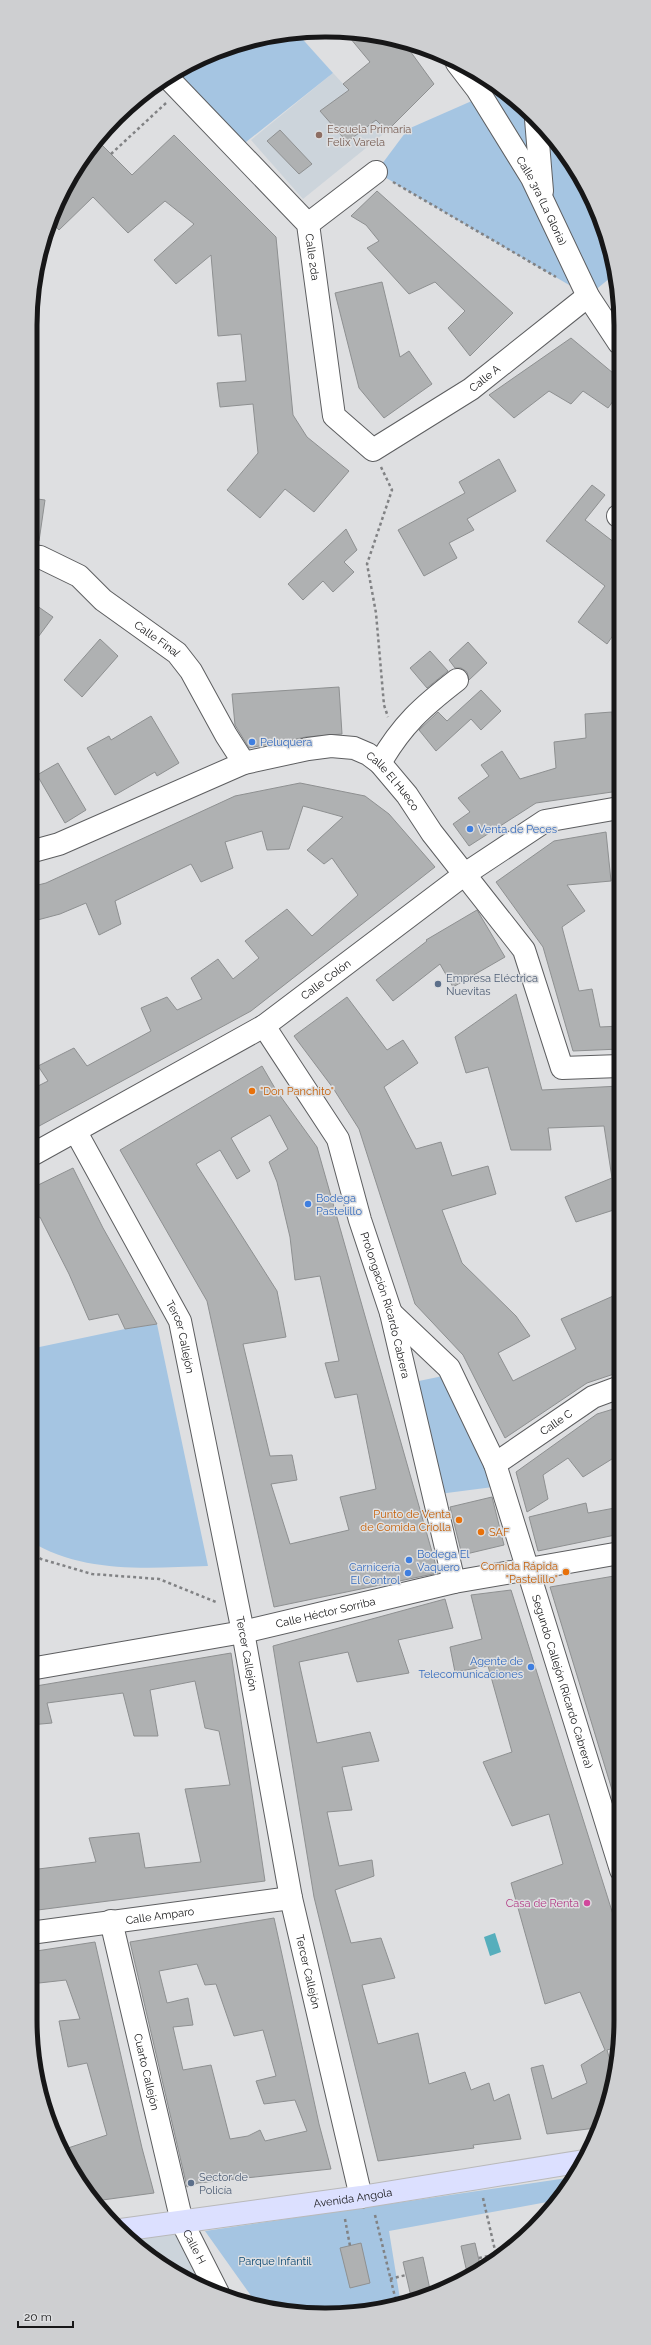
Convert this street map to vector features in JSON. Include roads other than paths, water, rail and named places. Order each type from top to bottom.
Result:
[{"type":"main road","name":"Avenida Angola","points":[[127,2229],[357,2197],[576,2162]]},
{"type":"street","name":"Calle 3ra (La Gloria)","points":[[465,73],[477,89],[532,178],[588,296],[614,335]]},
{"type":"street","name":"Calle 2da","points":[[173,84],[308,224],[334,416],[373,450]]},
{"type":"street","points":[[537,129],[543,202]]},
{"type":"street","points":[[308,224],[376,172]]},
{"type":"street","name":"Calle A","points":[[373,450],[471,389],[588,296]]},
{"type":"street","name":"Calle Final","points":[[37,557],[79,576],[103,600],[177,653],[191,671],[226,736],[244,763]]},
{"type":"street","points":[[380,763],[395,737],[415,714],[457,680]]},
{"type":"street","name":"Calle El Hueco","points":[[37,850],[59,844],[244,763],[308,749],[331,746],[354,748],[368,754],[380,763],[407,795],[465,874],[524,950],[562,1068],[614,1066]]},
{"type":"street","name":"Calle Colón","points":[[37,1152],[264,1026],[465,874],[545,822],[614,809]]},
{"type":"street","name":"Prolongación Ricardo Cabrera","points":[[264,1026],[338,1139],[360,1220],[391,1313],[454,1582]]},
{"type":"street","name":"Tercer Callejón","points":[[76,1132],[180,1321],[243,1632],[290,1898],[357,2197]]},
{"type":"street","name":"Segundo Callejón (Ricardo Cabrera)","points":[[391,1313],[449,1368],[495,1464],[614,1847]]},
{"type":"street","name":"Calle C","points":[[495,1464],[593,1398],[614,1389]]},
{"type":"street","name":"Calle Héctor Sorriba","points":[[37,1668],[243,1632],[454,1582],[614,1554]]},
{"type":"street","name":"Calle Amparo","points":[[37,1932],[290,1898]]},
{"type":"street","name":"Cuarto Callejón","points":[[111,1921],[182,2222]]},
{"type":"street","name":"Calle H","points":[[182,2222],[214,2286]]},
{"type":"place","name":"Escuela Primaria Felix Varela","points":[[319,135]]},
{"type":"place","name":"Peluquera","points":[[252,742]]},
{"type":"place","name":"Venta de Peces","points":[[470,829]]},
{"type":"place","name":"Empresa Eléctrica Nuevitas","points":[[438,984]]},
{"type":"place","name":"\"Don Panchito\"","points":[[252,1091]]},
{"type":"place","name":"Bodega Pastelillo","points":[[308,1204]]},
{"type":"place","name":"Punto de Venta de Comida Criolla","points":[[459,1520]]},
{"type":"place","name":"SAF","points":[[481,1532]]},
{"type":"place","name":"Bodega El Vaquero","points":[[409,1560]]},
{"type":"place","name":"Comida Rápida \"Pastelillo\"","points":[[566,1572]]},
{"type":"place","name":"Carnicería El Control","points":[[408,1573]]},
{"type":"place","name":"Agente de Telecomunicaciones","points":[[531,1667]]},
{"type":"place","name":"Casa de Renta","points":[[587,1903]]},
{"type":"place","name":"Sector de Policía","points":[[191,2183]]},
{"type":"park label","name":"Parque Infantil","points":[[275,2261]]}]
